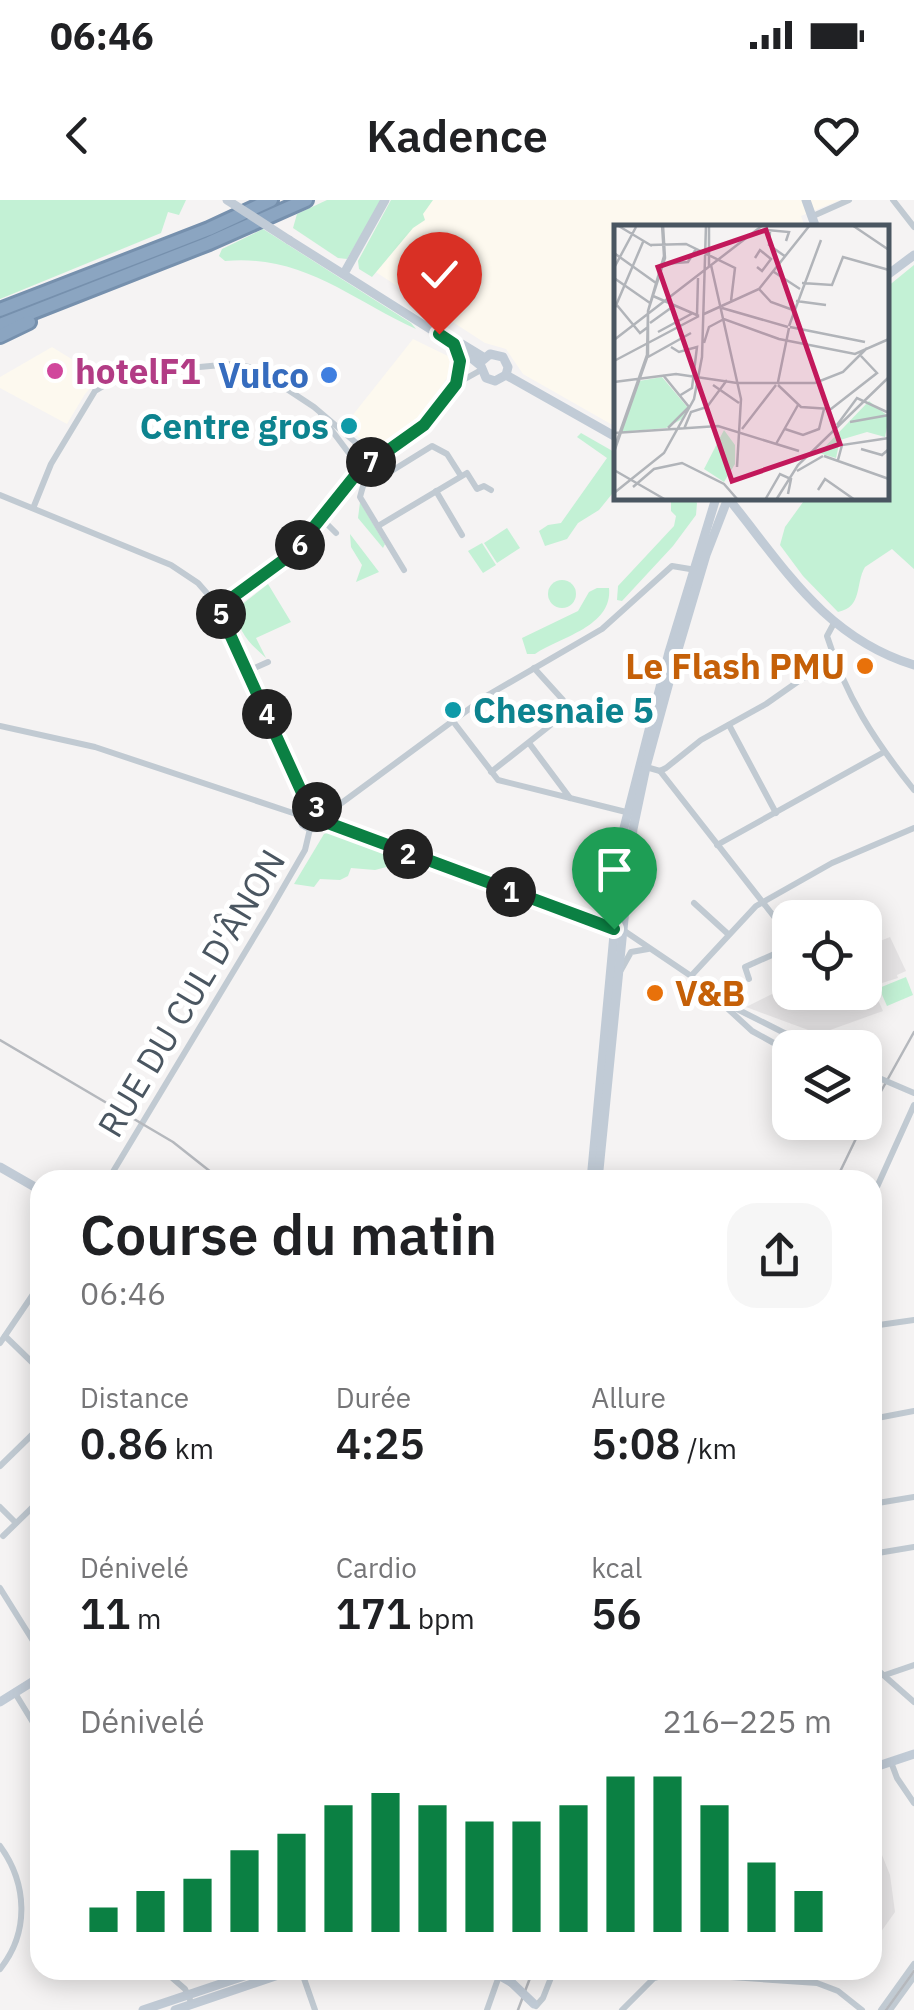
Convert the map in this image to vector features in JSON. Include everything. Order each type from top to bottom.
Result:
[{"type":"highway","points":[[0,310],[209,229],[271,200]]},
{"type":"highway","points":[[0,325],[306,200]]},
{"type":"highway","points":[[0,336],[71,305],[88,292]]},
{"type":"main road","points":[[227,200],[346,270],[454,344],[494,381],[506,375],[508,367],[503,357],[495,354],[483,368]]},
{"type":"main road","points":[[235,200],[306,251],[384,297]]},
{"type":"main road","points":[[346,270],[385,200]]},
{"type":"main road","points":[[806,200],[815,225]]},
{"type":"main road","points":[[306,251],[346,270]]},
{"type":"main road","points":[[889,274],[914,255]]},
{"type":"main road","points":[[396,305],[483,368]]},
{"type":"main road","points":[[506,375],[614,436]]},
{"type":"main road","points":[[632,813],[716,500]]},
{"type":"main road","points":[[592,1170],[632,813],[698,570],[727,500]]},
{"type":"main road","points":[[730,500],[834,623],[865,646],[914,665]]},
{"type":"main road","points":[[599,1170],[620,971],[618,930]]},
{"type":"main road","points":[[0,1167],[30,1184]]},
{"type":"main road","points":[[0,1702],[30,1683]]},
{"type":"main road","points":[[882,1765],[914,1754]]},
{"type":"main road","points":[[175,2010],[238,1980]]},
{"type":"main road","points":[[143,2010],[259,1980]]},
{"type":"main road","points":[[508,1980],[537,2007]]},
{"type":"street","points":[[813,216],[849,200]]},
{"type":"street","points":[[893,200],[914,227]]},
{"type":"street","points":[[454,344],[460,361],[456,384]]},
{"type":"street","points":[[34,506],[51,464],[95,391],[124,374],[232,364],[255,368],[314,407],[375,459]]},
{"type":"street","points":[[218,608],[293,553],[358,472],[424,425],[456,384],[483,368]]},
{"type":"street","points":[[314,407],[351,456],[358,472]]},
{"type":"street","points":[[404,570],[360,497],[365,479],[377,480],[432,446],[447,454],[461,476]]},
{"type":"street","points":[[378,526],[467,473],[478,489],[484,486],[491,490]]},
{"type":"street","points":[[436,492],[462,535]]},
{"type":"street","points":[[0,495],[34,506],[187,574],[218,608],[308,806]]},
{"type":"street","points":[[322,519],[336,533]]},
{"type":"street","points":[[328,813],[452,720],[602,629],[672,566],[698,570]]},
{"type":"street","points":[[834,623],[826,632],[833,657],[867,730],[914,790]]},
{"type":"street","points":[[660,771],[701,740],[833,657]]},
{"type":"street","points":[[248,671],[268,662]]},
{"type":"street","points":[[491,772],[559,720],[564,708],[556,691],[534,668]]},
{"type":"street","points":[[452,720],[503,782],[632,813]]},
{"type":"street","points":[[729,725],[776,813]]},
{"type":"street","points":[[0,726],[96,747],[299,815]]},
{"type":"street","points":[[529,742],[571,798]]},
{"type":"street","points":[[717,845],[884,752]]},
{"type":"street","points":[[646,767],[660,771],[772,915]]},
{"type":"street","points":[[299,815],[302,824],[310,829],[328,823],[328,813],[323,808],[308,806]]},
{"type":"street","points":[[299,815],[308,806]]},
{"type":"street","points":[[328,823],[618,930],[691,976],[744,1026],[772,1042]]},
{"type":"street","points":[[691,976],[762,903],[832,864],[914,828]]},
{"type":"street","name":"RUE DU CUL D'ÂNON","points":[[114,1170],[306,850],[310,829]]},
{"type":"street","points":[[694,902],[728,934]]},
{"type":"street","points":[[620,971],[631,952],[649,949]]},
{"type":"street","points":[[749,979],[745,968],[772,955]]},
{"type":"street","points":[[720,1000],[777,1030]]},
{"type":"street","points":[[882,1080],[914,1094]]},
{"type":"street","points":[[882,1177],[914,1105]]},
{"type":"street","points":[[30,1298],[2,1339],[30,1362]]},
{"type":"street","points":[[882,1325],[914,1320]]},
{"type":"street","points":[[882,1417],[914,1411]]},
{"type":"street","points":[[0,1466],[30,1437]]},
{"type":"street","points":[[882,1502],[914,1497]]},
{"type":"street","points":[[0,1507],[16,1523]]},
{"type":"street","points":[[3,1536],[30,1510]]},
{"type":"street","points":[[882,1552],[914,1547]]},
{"type":"street","points":[[0,1588],[3,1599],[30,1638]]},
{"type":"street","points":[[914,1665],[884,1676],[914,1702]]},
{"type":"street","points":[[15,1693],[30,1718]]},
{"type":"street","points":[[891,1762],[914,1804]]},
{"type":"street","points":[[0,1846],[14,1868],[20,1888],[22,1921],[16,1942],[0,1970]]},
{"type":"street","points":[[881,2010],[914,1964]]},
{"type":"street","points":[[890,2010],[910,1989],[914,1977]]},
{"type":"street","points":[[171,1980],[190,2000]]},
{"type":"street","points":[[305,1980],[315,2010]]},
{"type":"street","points":[[487,2010],[495,1980]]},
{"type":"street","points":[[537,2007],[550,1980]]},
{"type":"street","points":[[622,2010],[652,1980]]},
{"type":"street","points":[[785,1980],[817,1982],[862,2010]]},
{"type":"shaded area","points":[[409,200],[840,200],[801,216],[804,225],[614,225],[614,426],[523,374],[506,349],[485,343],[368,267]]},
{"type":"shaded area","points":[[413,339],[452,358],[452,370],[425,412],[407,429],[385,444],[369,445],[344,426]]},
{"type":"shaded area","points":[[52,347],[101,377],[67,424],[0,388],[0,377]]},
{"type":"shaded area","points":[[890,937],[906,971],[882,983],[882,940]]},
{"type":"shaded area","points":[[772,994],[772,1010],[883,1011],[830,1030],[808,1030],[746,1007]]},
{"type":"shaded area","points":[[882,1855],[890,1875],[895,1912],[882,1930]]},
{"type":"green space","points":[[0,200],[186,200],[179,215],[168,212],[161,233],[0,299]]},
{"type":"green space","points":[[327,200],[382,200],[347,259],[338,258],[293,228],[297,214]]},
{"type":"green space","points":[[391,200],[433,200],[423,214],[425,220],[413,228],[372,277],[359,269],[358,261]]},
{"type":"green space","points":[[263,229],[416,329],[302,272],[278,264],[225,261],[219,256],[222,249]]},
{"type":"green space","points":[[914,265],[914,569],[892,549],[865,567],[855,600],[838,612],[780,545],[785,527],[805,500],[889,500],[889,285]]},
{"type":"green space","points":[[581,433],[614,452],[614,491],[599,510],[578,523],[567,539],[545,546],[539,531],[561,523],[607,458],[577,437]]},
{"type":"green space","points":[[671,500],[697,503],[696,515],[673,546],[622,601],[617,600],[618,586],[674,526],[676,516],[671,511]]},
{"type":"green space","points":[[360,502],[385,544],[383,548],[358,518]]},
{"type":"green space","points":[[507,528],[520,548],[497,563],[484,543]]},
{"type":"green space","points":[[350,534],[379,572],[356,582],[362,565],[351,547]]},
{"type":"green space","points":[[482,543],[496,565],[483,573],[468,551]]},
{"type":"green space","points":[[562,580],[572,584],[576,594],[572,604],[562,608],[552,604],[548,594],[552,584]]},
{"type":"green space","points":[[268,584],[291,622],[256,638],[266,658],[245,636],[236,609]]},
{"type":"green space","points":[[609,588],[608,601],[594,621],[535,654],[527,654],[522,638],[578,611],[589,592]]},
{"type":"green space","points":[[331,832],[399,858],[398,864],[375,870],[351,868],[348,876],[340,880],[320,879],[314,887],[294,884],[324,834]]},
{"type":"green space","points":[[906,977],[913,995],[887,1006],[882,987]]},
{"type":"tram line","points":[[886,2010],[914,1971]]},
{"type":"railway","points":[[882,1089],[914,1032]]},
{"type":"railway","points":[[0,1040],[173,1142],[208,1170]]},
{"type":"railway","points":[[841,1170],[855,1140]]},
{"type":"railway","points":[[518,2010],[529,1980]]},
{"type":"place","name":"hotelF1","points":[[55,371]]},
{"type":"place","name":"Vulco","points":[[329,375]]},
{"type":"place","name":"Centre gros","points":[[349,426]]},
{"type":"place","name":"Le Flash PMU","points":[[865,666]]},
{"type":"place","name":"Chesnaie 5","points":[[453,710]]},
{"type":"place","name":"V&B","points":[[655,993]]},
{"type":"route","points":[[439,334],[454,344],[460,361],[456,384],[424,425],[358,472],[293,553],[218,608],[308,806],[326,810],[328,823],[614,929]]}]
